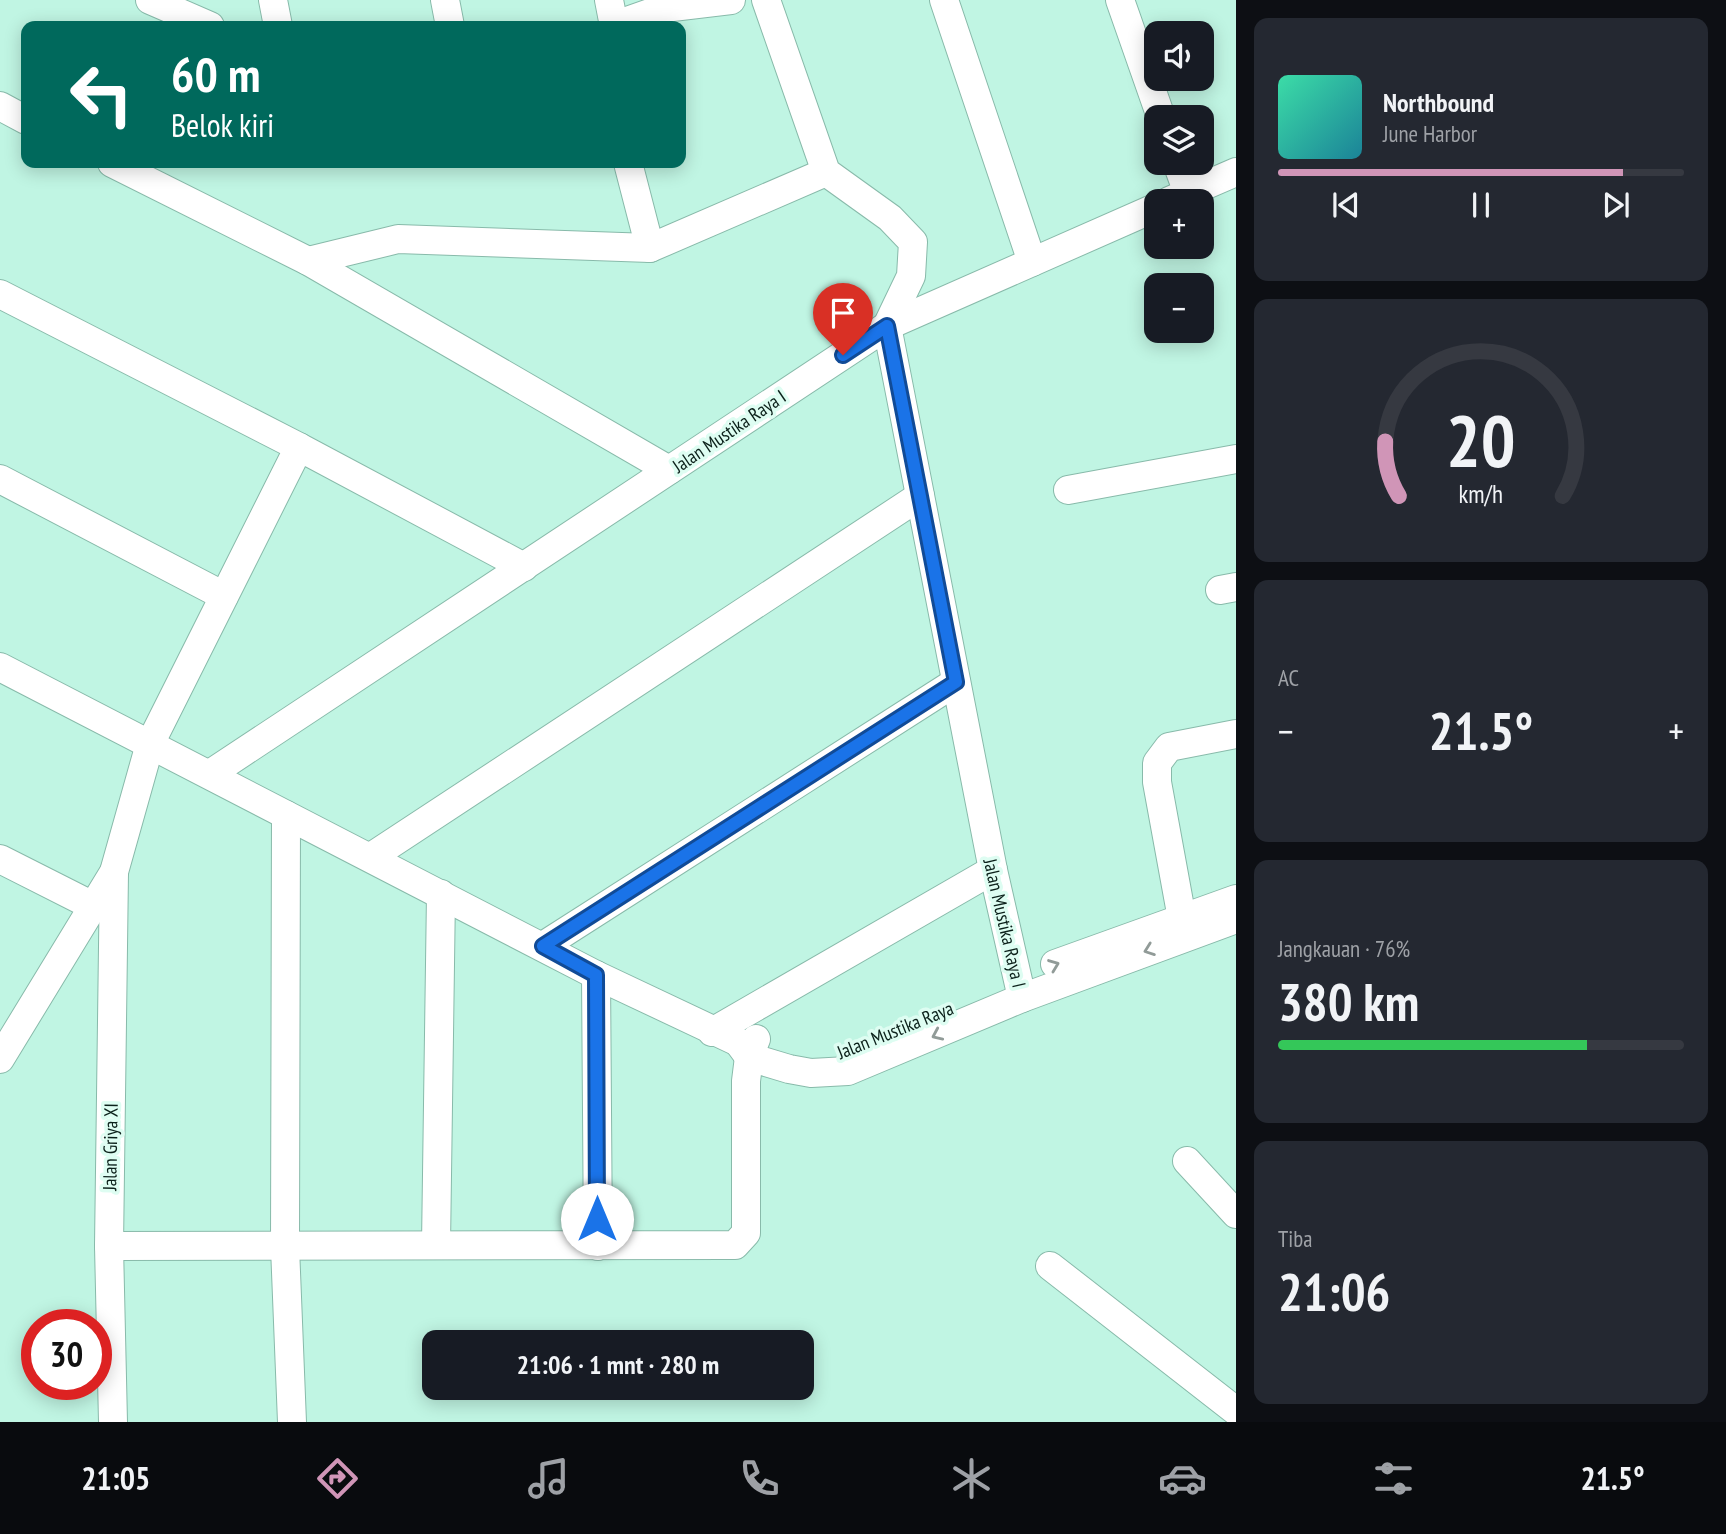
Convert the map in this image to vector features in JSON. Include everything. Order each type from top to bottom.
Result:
[{"type":"street","points":[[150,0],[198,21]]},
{"type":"street","points":[[273,0],[277,21]]},
{"type":"street","points":[[445,0],[449,21]]},
{"type":"street","points":[[609,0],[613,21]]},
{"type":"street","points":[[628,21],[664,8],[731,0]]},
{"type":"street","points":[[766,0],[827,172],[890,218],[913,243],[911,276],[887,326]]},
{"type":"street","points":[[944,0],[1032,262]]},
{"type":"street","points":[[1120,0],[1157,105]]},
{"type":"street","points":[[0,106],[21,117]]},
{"type":"street","points":[[122,168],[308,261],[669,470]]},
{"type":"street","points":[[629,168],[650,248]]},
{"type":"street","points":[[308,261],[398,239],[650,248],[827,172]]},
{"type":"street","points":[[1197,189],[1236,172]]},
{"type":"street","points":[[887,326],[1144,213]]},
{"type":"street","points":[[0,294],[299,447],[524,567]]},
{"type":"street","name":"Jalan Mustika Raya I","points":[[210,774],[887,326],[993,870],[1019,988]]},
{"type":"street","points":[[1,1055],[114,872],[150,744],[299,447]]},
{"type":"street","points":[[1068,491],[1236,459]]},
{"type":"street","points":[[0,479],[224,596]]},
{"type":"street","points":[[371,857],[920,496]]},
{"type":"street","name":"Jalan Mustika Raya","points":[[0,667],[596,975],[811,1073],[848,1071],[1019,988],[1182,927],[1236,899]]},
{"type":"street","points":[[543,946],[956,682]]},
{"type":"street","points":[[1182,927],[1157,782],[1157,763],[1169,747],[1236,734]]},
{"type":"street","points":[[286,815],[285,1247],[292,1422]]},
{"type":"street","points":[[0,859],[93,906]]},
{"type":"street","points":[[109,1246],[735,1245],[746,1233],[746,1081],[739,1042],[993,870]]},
{"type":"street","name":"Jalan Griya XI","points":[[113,1422],[109,1246],[114,872]]},
{"type":"street","points":[[436,1245],[441,894]]},
{"type":"street","name":"Jalan Mustika Raya","points":[[1182,927],[1236,919]]},
{"type":"street","points":[[596,975],[598,1246]]},
{"type":"street","points":[[1187,1161],[1236,1214]]},
{"type":"street","points":[[1049,1266],[1236,1411]]},
{"type":"route","points":[[597,1219],[596,975],[543,946],[956,682],[887,326],[843,355]]}]
